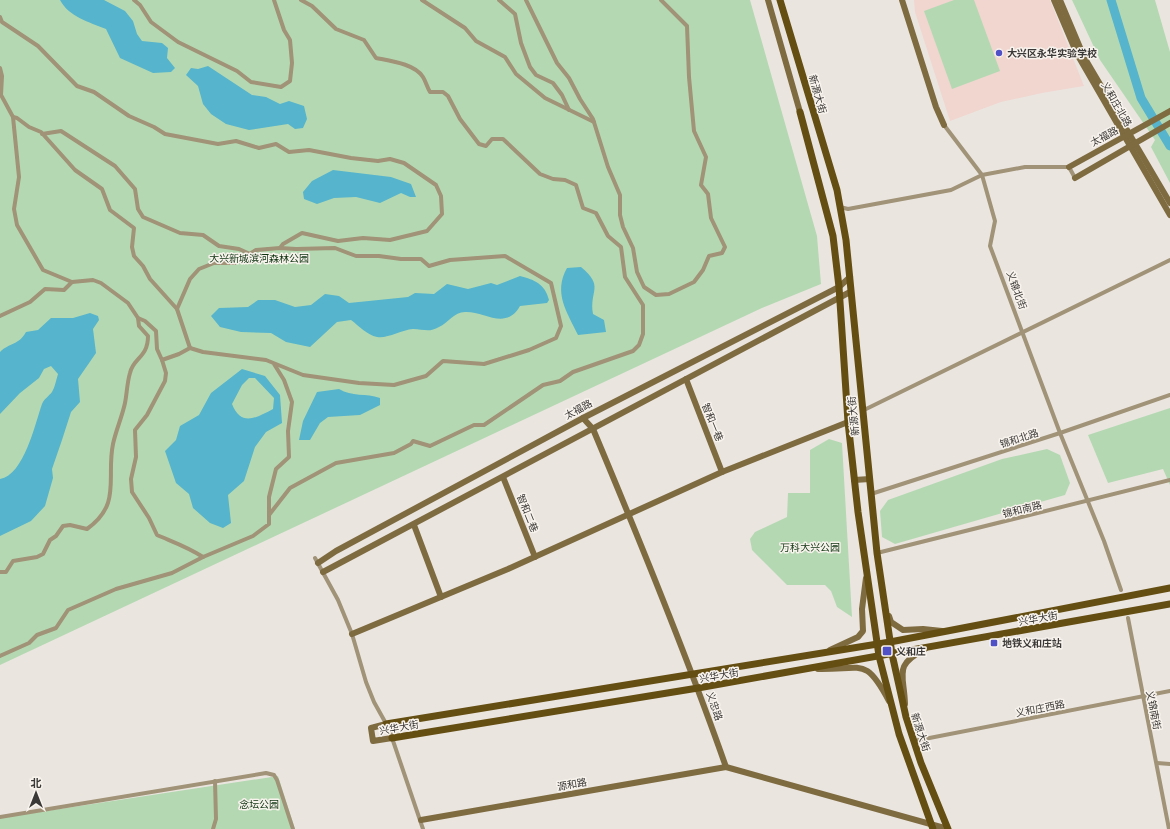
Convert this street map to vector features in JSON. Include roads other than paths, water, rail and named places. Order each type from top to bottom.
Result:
[{"type":"main road","points":[[768,0],[833,236],[839,287],[848,422],[854,480],[866,578],[879,656],[899,734],[932,827]]},
{"type":"main road","name":"新源大街","points":[[780,0],[837,190],[846,240],[877,553],[892,654],[913,741],[948,829]]},
{"type":"main road","name":"义锦北街","points":[[902,0],[936,107],[944,125]]},
{"type":"main road","name":"义和庄北路","points":[[1054,0],[1077,54],[1132,146],[1170,215]]},
{"type":"main road","name":"义和庄北路","points":[[1060,0],[1084,57],[1126,136]]},
{"type":"main road","name":"太福路","points":[[1068,167],[1170,111]]},
{"type":"main road","points":[[1075,178],[1170,123]]},
{"type":"main road","name":"义和庄北路","points":[[1132,146],[1170,202]]},
{"type":"main road","name":"太福路","points":[[316,561],[583,418],[839,287],[850,277]]},
{"type":"main road","points":[[323,572],[850,292]]},
{"type":"main road","name":"智和一巷","points":[[686,379],[722,472]]},
{"type":"main road","name":"义忠路","points":[[583,418],[593,429],[629,514],[698,688],[726,767]]},
{"type":"main road","points":[[352,634],[535,557],[722,472],[848,422]]},
{"type":"main road","name":"智和二巷","points":[[503,477],[535,557]]},
{"type":"main road","points":[[854,480],[870,479]]},
{"type":"main road","points":[[414,525],[441,597]]},
{"type":"main road","points":[[828,651],[858,637],[863,631],[862,609],[866,578]]},
{"type":"main road","name":"兴华大街","points":[[1170,588],[890,642],[386,724],[371,728],[373,741],[698,688],[1170,604]]},
{"type":"main road","points":[[883,594],[891,622],[896,627],[903,630],[923,629],[946,631]]},
{"type":"main road","points":[[906,717],[902,670],[905,663],[912,655],[929,647]]},
{"type":"main road","points":[[812,668],[858,667],[867,670],[874,676],[890,702]]},
{"type":"main road","points":[[726,767],[932,827],[948,829]]},
{"type":"main road","name":"源和路","points":[[421,820],[726,767]]},
{"type":"street","points":[[134,0],[140,5],[151,22],[178,42],[237,71],[251,82],[281,86],[290,81],[292,62],[290,40],[284,30],[274,0]]},
{"type":"street","points":[[269,515],[290,488],[336,463],[394,453],[411,444],[413,440],[430,446],[474,425],[484,425],[542,385],[560,381],[573,372],[633,351],[639,345],[643,334],[643,305],[625,277],[621,247],[608,236],[596,213],[583,208],[576,185],[565,180],[553,179],[540,174],[503,139],[492,139],[486,146],[479,144],[460,119],[448,96],[443,92],[430,92],[423,76],[417,70],[396,62],[376,58],[364,40],[336,29],[312,6],[301,0]]},
{"type":"street","points":[[422,0],[465,28],[476,41],[505,57],[516,74],[545,98],[594,122]]},
{"type":"street","points":[[499,0],[502,5],[512,10],[515,14],[521,43],[530,67],[536,76],[553,83],[562,95],[569,110]]},
{"type":"street","points":[[526,0],[557,63],[569,78],[594,122],[608,167],[620,195],[620,215],[623,227],[633,248],[637,272],[644,287],[656,295],[669,294],[694,282],[709,256],[722,253],[725,247],[711,218],[708,194],[701,185],[706,157],[694,131],[689,77],[687,26],[661,0]]},
{"type":"street","points":[[0,17],[2,22],[47,54],[78,86],[94,92],[129,116],[154,127],[165,134],[218,144],[236,141],[259,148],[276,144],[289,152],[309,150],[378,161],[390,159],[404,163],[420,173],[436,185],[441,196],[442,214],[427,231],[390,240],[363,238],[338,241],[302,233],[283,244],[280,248]]},
{"type":"street","points":[[0,68],[2,76],[1,95],[13,117],[19,177],[14,209],[17,225],[44,270],[72,282],[93,280],[101,283],[128,303],[138,318],[139,326],[148,336],[148,344],[144,353],[130,371],[125,403],[113,444],[110,500],[97,522],[87,529],[70,525],[63,526],[56,536],[50,540],[43,554],[37,558],[13,561],[6,572],[0,572]]},
{"type":"street","points":[[13,117],[42,134],[75,170],[102,190],[110,210],[134,228],[132,247],[134,256],[143,266],[150,279],[177,309],[190,348]]},
{"type":"street","name":"义锦北街","points":[[944,125],[982,175],[995,221],[990,246],[1060,433],[1089,501],[1120,590]]},
{"type":"street","points":[[42,134],[61,131],[115,166],[135,189],[138,209],[143,217],[180,233],[203,234],[219,246],[239,249],[250,254]]},
{"type":"street","points":[[840,207],[848,209],[951,190],[982,175],[1025,167],[1068,167],[1075,178]]},
{"type":"street","points":[[162,360],[190,348],[203,352],[266,360],[303,375],[359,383],[394,385],[426,376],[443,361],[484,364],[529,350],[556,338],[561,326],[551,283],[505,256],[450,260],[428,266],[421,259],[356,256],[335,248],[280,248],[256,250],[235,263],[214,263],[199,269],[190,278],[177,309]]},
{"type":"street","points":[[862,412],[1170,260]]},
{"type":"street","points":[[0,316],[30,302],[45,289],[64,290],[72,282]]},
{"type":"street","points":[[138,318],[145,321],[156,331],[157,349],[166,373],[165,381],[147,415],[135,430],[136,457],[131,479],[132,492],[149,518],[157,534],[181,546],[188,547],[203,557]]},
{"type":"street","points":[[0,656],[29,643],[37,635],[56,628],[68,610],[116,589],[172,573],[203,557],[253,536],[269,524],[270,497],[276,469],[289,457],[288,431],[292,402],[284,380],[274,364]]},
{"type":"street","name":"锦和北路","points":[[871,494],[1060,433],[1170,395]]},
{"type":"street","name":"锦和南路","points":[[877,553],[1170,480]]},
{"type":"street","points":[[316,561],[338,600],[352,634],[374,702],[392,738],[424,829]]},
{"type":"street","name":"义锦南街","points":[[1128,618],[1169,829]]},
{"type":"street","name":"义和庄西路","points":[[913,741],[1170,691]]},
{"type":"street","points":[[1156,763],[1170,764]]},
{"type":"street","points":[[0,817],[266,773],[274,775],[293,829]]},
{"type":"street","points":[[213,829],[216,819],[215,781]]},
{"type":"water","points":[[60,0],[104,0],[125,11],[133,21],[137,34],[142,41],[162,43],[168,48],[167,58],[175,68],[171,72],[153,73],[120,58],[106,29],[74,15]]},
{"type":"water","points":[[208,66],[252,95],[266,97],[280,104],[289,101],[304,106],[307,119],[303,128],[295,129],[288,124],[249,130],[226,124],[211,114],[203,104],[198,86],[186,75],[191,68],[198,69]]},
{"type":"water","points":[[333,170],[391,177],[411,184],[416,197],[410,197],[401,193],[380,203],[356,197],[334,198],[317,204],[304,199],[303,192],[312,181]]},
{"type":"water","points":[[581,267],[592,279],[594,284],[592,306],[593,314],[604,320],[606,332],[578,335],[566,310],[561,294],[563,277],[567,268]]},
{"type":"water","points":[[520,276],[535,281],[542,286],[549,300],[547,303],[520,306],[514,313],[501,319],[472,312],[461,312],[432,330],[413,329],[390,336],[381,337],[370,334],[351,320],[337,322],[310,347],[286,342],[271,333],[241,332],[220,327],[211,316],[219,308],[248,307],[258,300],[275,300],[295,307],[311,305],[325,294],[339,296],[349,303],[408,297],[415,293],[434,294],[447,284],[468,289],[491,283],[497,285]]},
{"type":"water","points":[[90,313],[98,316],[99,320],[93,329],[96,353],[78,379],[80,402],[71,412],[52,469],[53,478],[45,506],[31,521],[0,536],[0,479],[8,475],[16,468],[22,459],[42,404],[52,392],[58,374],[51,366],[44,369],[39,378],[20,393],[0,414],[0,352],[20,340],[26,332],[38,330],[51,318],[73,318]]},
{"type":"water","points":[[242,369],[265,376],[280,395],[282,423],[266,432],[255,447],[244,481],[228,495],[231,523],[223,528],[210,523],[193,508],[189,494],[176,483],[165,451],[176,440],[180,426],[199,415],[211,393]],"holes":[[[249,378],[255,378],[274,398],[273,409],[255,417],[244,418],[240,416],[232,404],[242,385]]]},
{"type":"water","points":[[339,389],[349,393],[380,398],[380,405],[360,415],[328,417],[320,423],[310,440],[299,440],[303,421],[317,392]]},
{"type":"waterway","points":[[1111,0],[1141,98],[1170,146]]},
{"type":"place","name":"大兴区永华实验学校","points":[[999,53]]},
{"type":"place","name":"地铁义和庄站","points":[[994,643]]},
{"type":"place","name":"义和庄","points":[[887,651]]},
{"type":"park label","name":"大兴新城滨河森林公园","points":[[259,258]]},
{"type":"park label","name":"万科大兴公园","points":[[810,547]]},
{"type":"park label","name":"念坛公园","points":[[259,804]]}]
